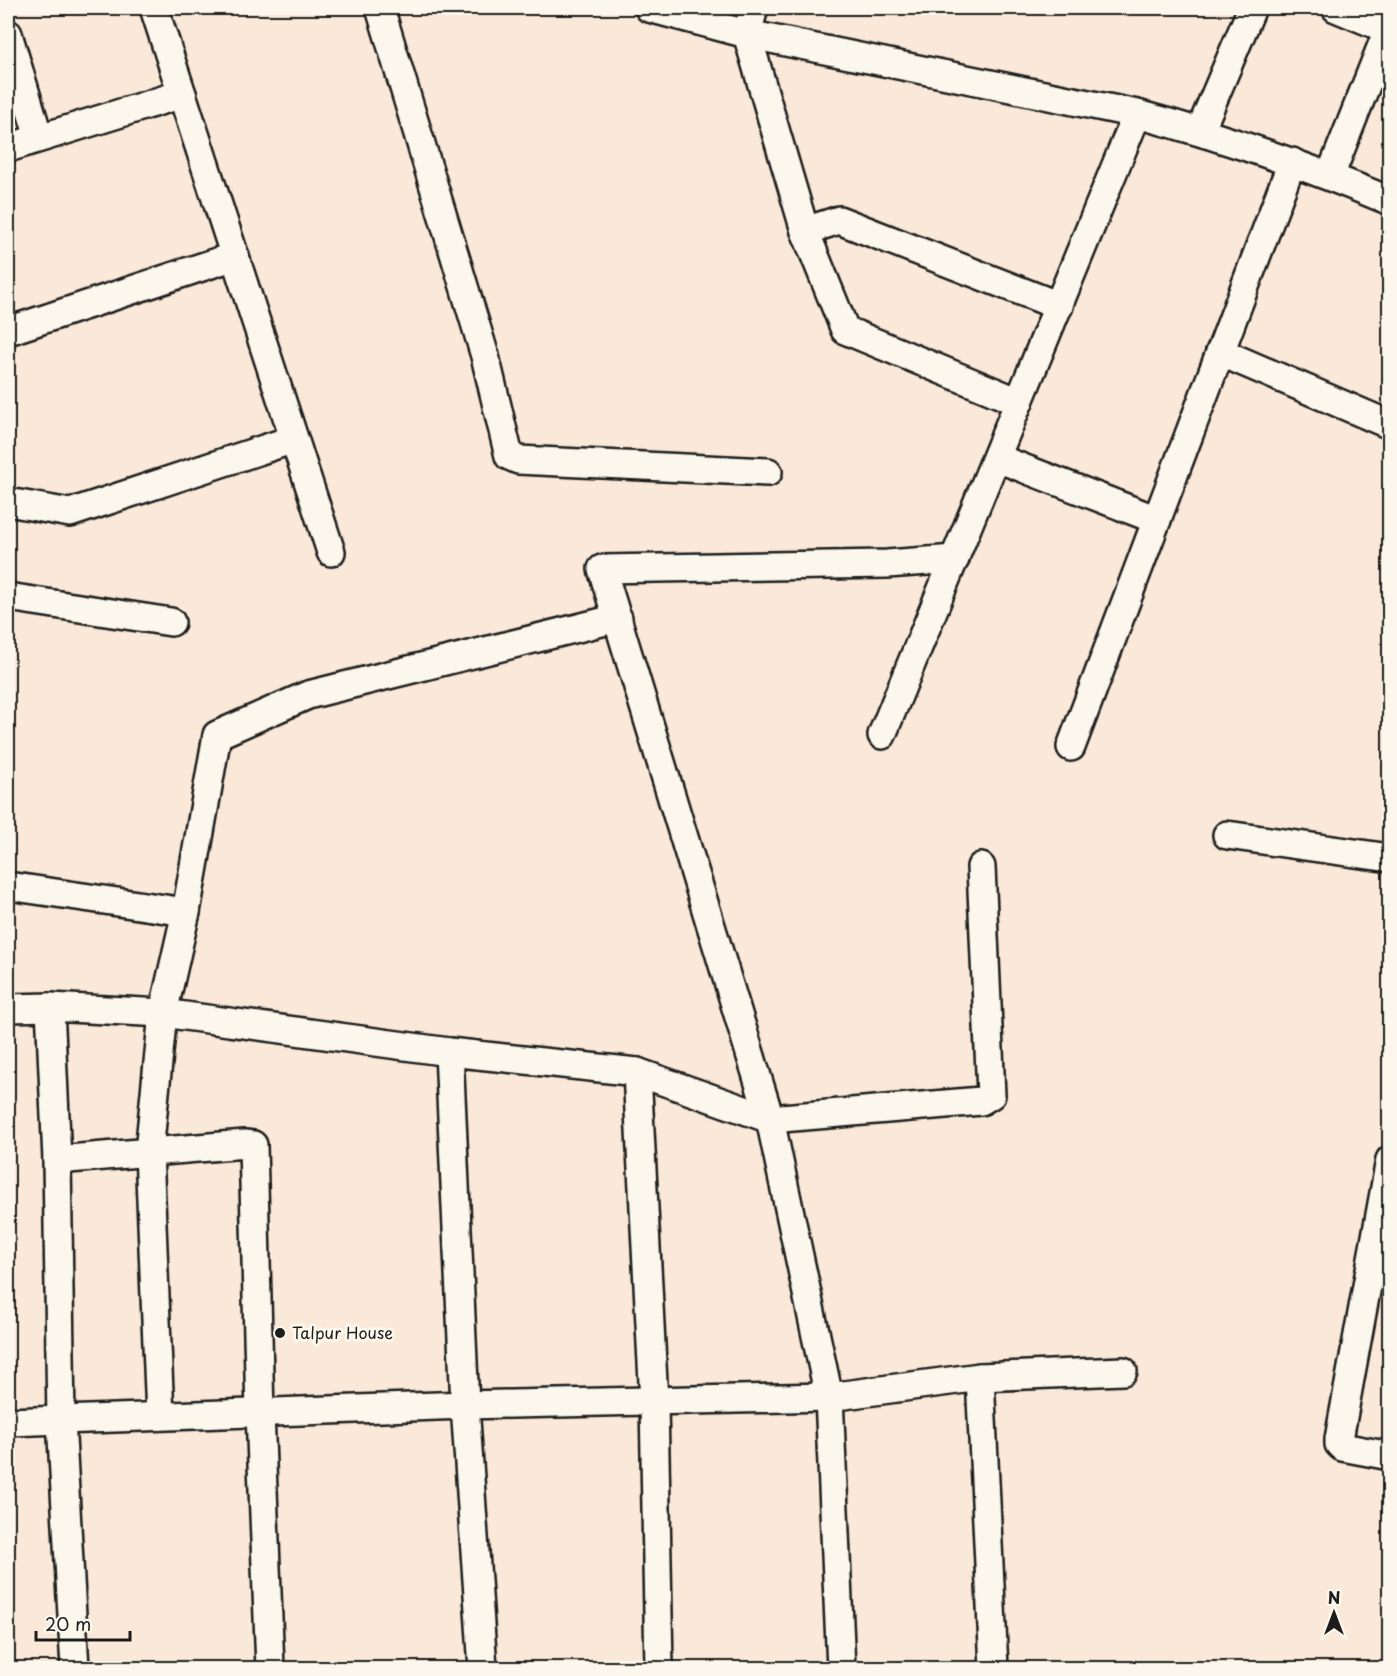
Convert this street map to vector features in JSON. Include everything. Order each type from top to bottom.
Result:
[{"type":"street","points":[[154,8],[331,552]]},
{"type":"street","points":[[380,8],[485,356],[509,456],[518,460],[768,472]]},
{"type":"street","points":[[650,8],[747,34],[1137,114],[1200,131],[1292,162],[1389,201]]},
{"type":"street","points":[[754,8],[747,34],[805,231],[845,330],[1019,402]]},
{"type":"street","points":[[1200,131],[1252,8]]},
{"type":"street","points":[[1330,176],[1388,27],[1336,8]]},
{"type":"street","points":[[8,34],[39,138]]},
{"type":"street","points":[[8,148],[182,94]]},
{"type":"street","points":[[882,735],[1137,114]]},
{"type":"street","points":[[1071,747],[1292,162]]},
{"type":"street","points":[[805,231],[839,220],[1059,306]]},
{"type":"street","points":[[8,331],[234,256]]},
{"type":"street","points":[[1220,352],[1389,425]]},
{"type":"street","points":[[8,502],[70,513],[294,439]]},
{"type":"street","points":[[997,458],[1156,520]]},
{"type":"street","points":[[841,1668],[829,1397],[770,1119],[602,569],[606,567],[887,564],[956,559]]},
{"type":"street","points":[[8,597],[171,622]]},
{"type":"street","points":[[160,1416],[149,1152],[163,1012],[186,912],[217,735],[308,695],[618,618]]},
{"type":"street","points":[[1227,835],[1389,858]]},
{"type":"street","points":[[8,1008],[50,1007],[163,1012],[449,1052],[637,1072],[770,1119],[981,1101],[991,1095],[981,867]]},
{"type":"street","points":[[8,886],[186,912]]},
{"type":"street","points":[[50,1007],[57,1160],[61,1420],[75,1668]]},
{"type":"street","points":[[449,1052],[465,1405],[483,1668]]},
{"type":"street","points":[[637,1072],[654,1402],[659,1668]]},
{"type":"street","points":[[57,1160],[253,1145],[270,1668]]},
{"type":"street","points":[[1389,1160],[1339,1444],[1342,1447],[1389,1456]]},
{"type":"street","points":[[8,1422],[465,1405],[829,1397],[980,1377],[1123,1371]]},
{"type":"street","points":[[980,1377],[994,1668]]},
{"type":"place","name":"Talpur House","points":[[280,1333]]}]
